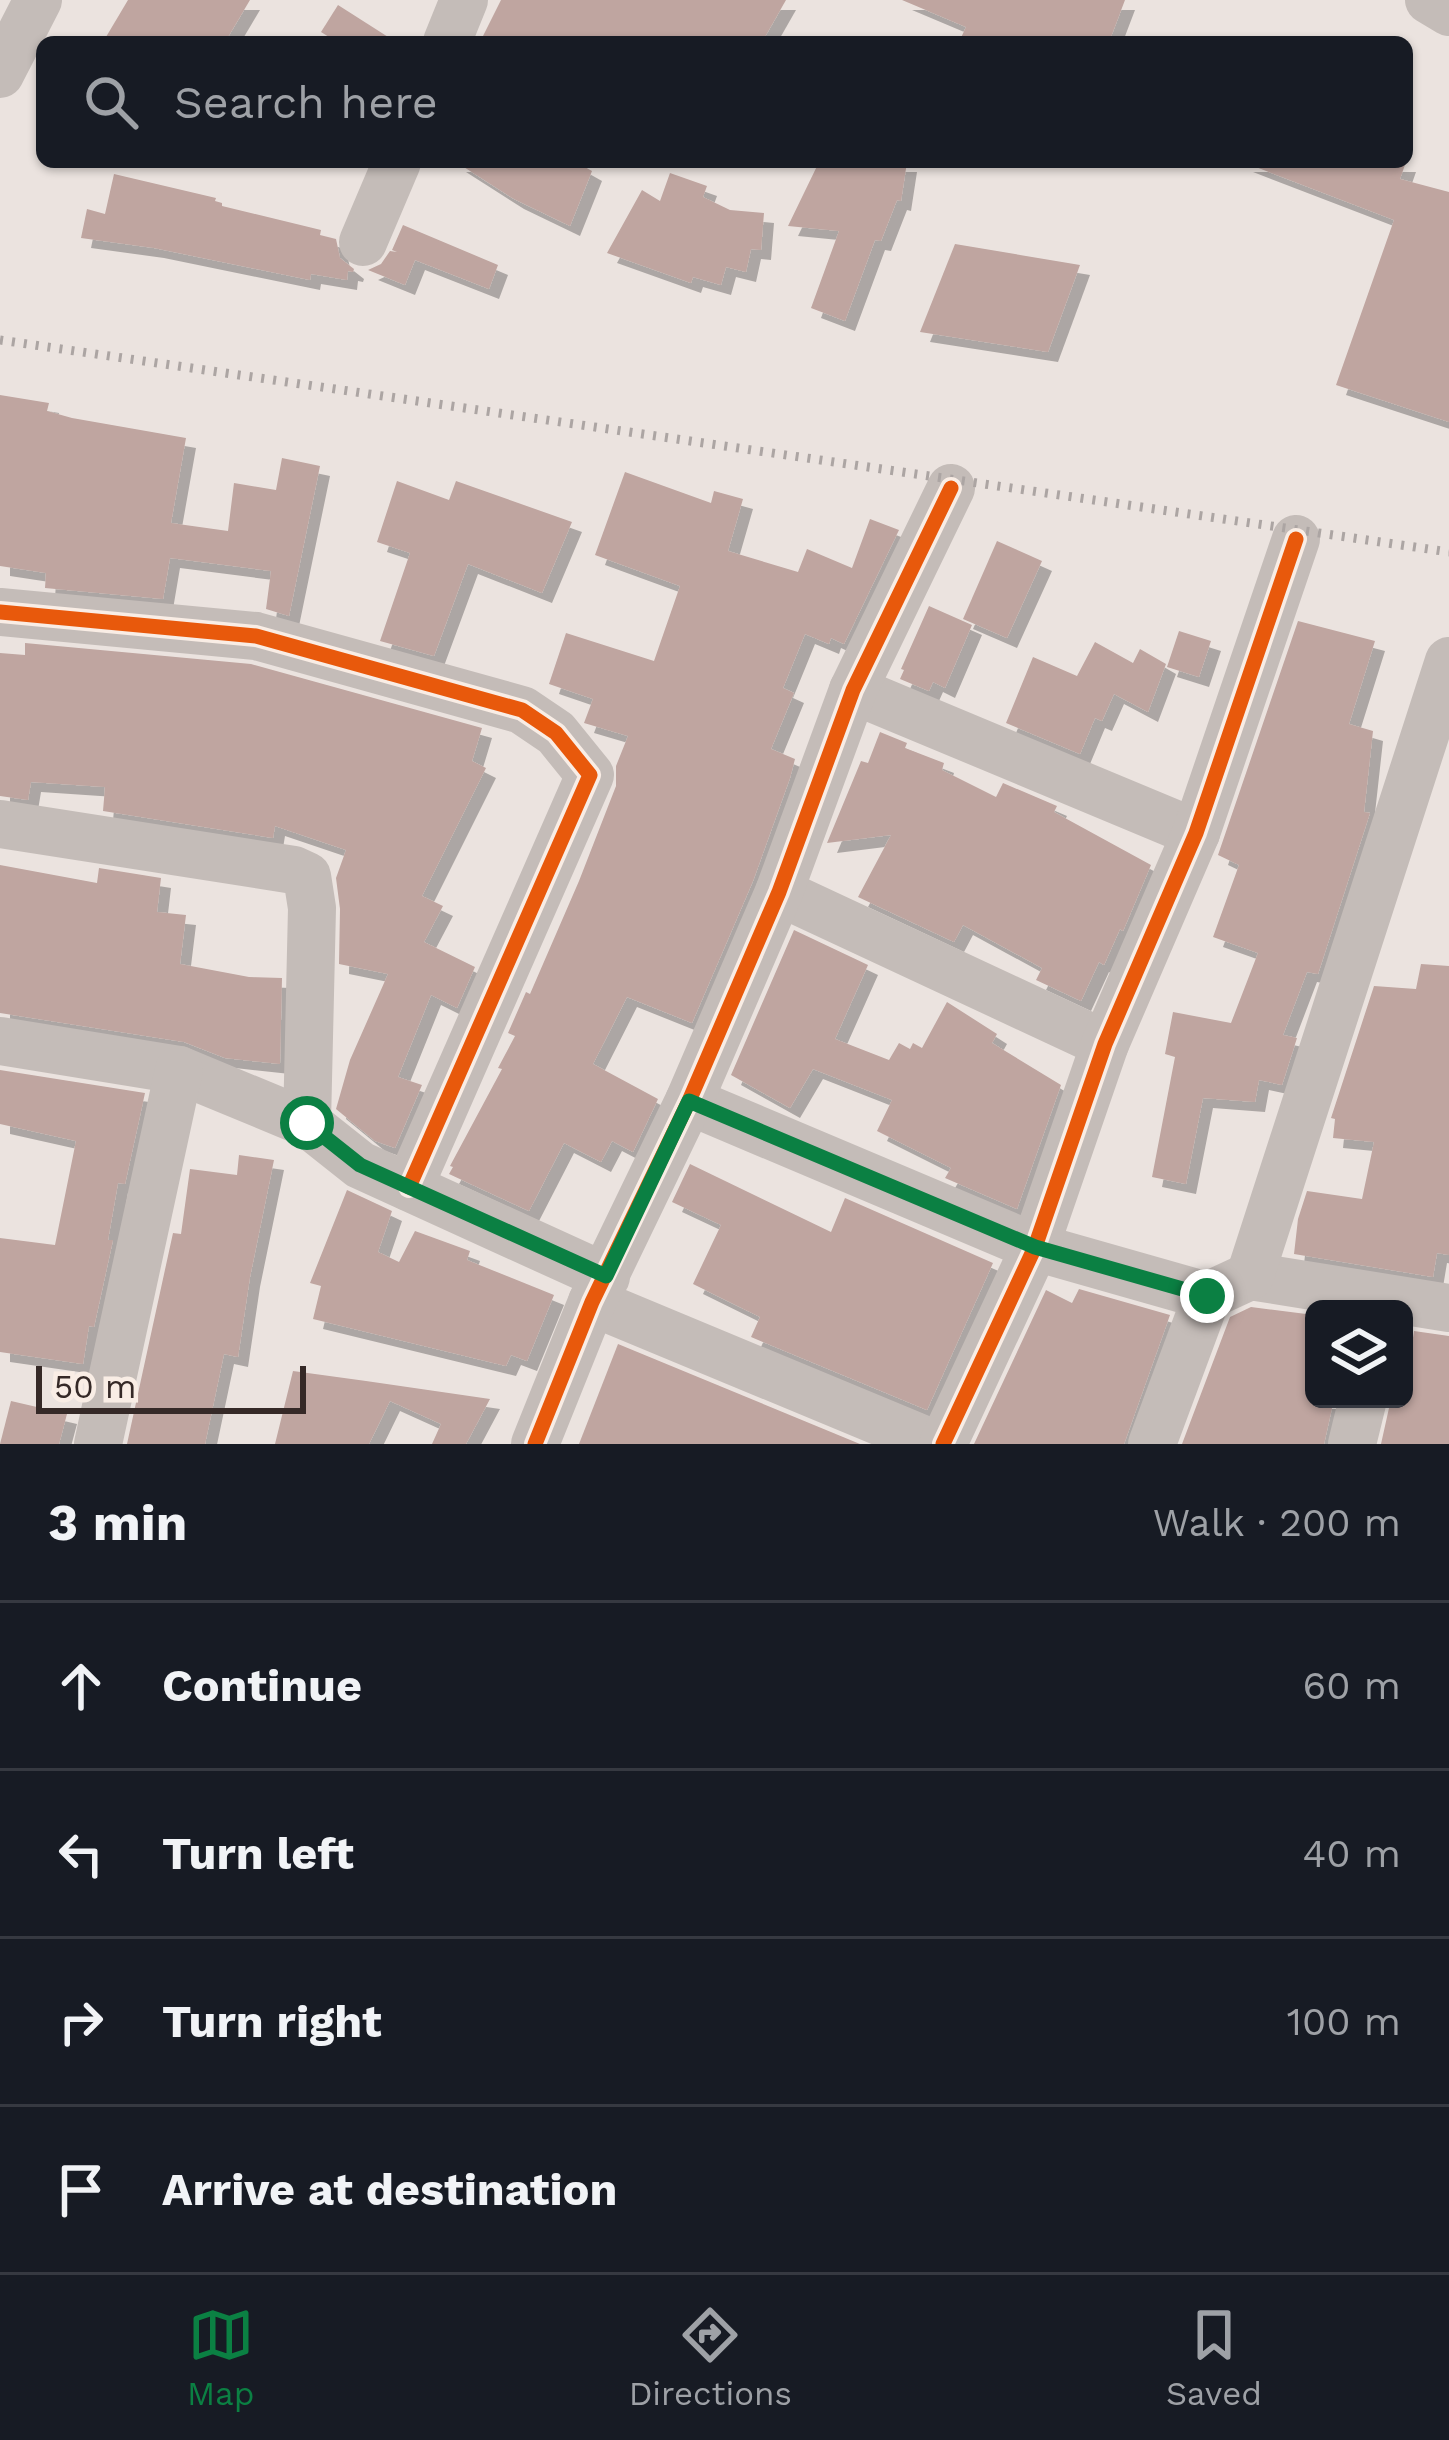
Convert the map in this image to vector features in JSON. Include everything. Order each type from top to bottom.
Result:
[{"type":"street","points":[[0,74],[38,0]]},
{"type":"street","points":[[449,36],[464,0]]},
{"type":"street","points":[[1429,0],[1449,12]]},
{"type":"street","points":[[363,242],[394,168]]},
{"type":"street","points":[[535,1444],[599,1289],[689,1101],[779,892],[854,690],[951,488]]},
{"type":"street","points":[[0,1041],[179,1070],[307,1123],[360,1165],[599,1289],[939,1444],[1035,1247],[1105,1044],[1196,833],[1296,539]]},
{"type":"street","points":[[0,612],[256,636],[434,685],[522,710],[556,733],[590,776],[409,1187]]},
{"type":"street","points":[[1152,1444],[1228,1286],[1449,662]]},
{"type":"street","points":[[854,690],[1196,833]]},
{"type":"street","points":[[0,824],[294,870],[307,876],[312,908],[307,1123]]},
{"type":"street","points":[[779,892],[1105,1044]]},
{"type":"street","points":[[98,1444],[179,1070]]},
{"type":"street","points":[[689,1101],[1035,1247],[1228,1286],[1366,1300]]},
{"type":"street","points":[[1413,1304],[1448,1306]]},
{"type":"street","points":[[1352,1444],[1361,1408]]},
{"type":"building","points":[[128,0],[250,0],[229,36],[107,36]]},
{"type":"building","points":[[501,0],[786,0],[765,36],[483,36]]},
{"type":"building","points":[[902,0],[1125,0],[1111,36],[962,36],[966,27]]},
{"type":"building","points":[[338,5],[387,36],[327,36],[321,32]]},
{"type":"building","points":[[465,168],[592,171],[570,226]]},
{"type":"building","points":[[816,168],[906,168],[901,201],[897,200],[881,241],[875,240],[845,321],[811,308],[839,231],[788,226]]},
{"type":"building","points":[[1259,168],[1404,168],[1400,179],[1449,192],[1449,422],[1336,385],[1394,220]]},
{"type":"building","points":[[670,173],[707,186],[703,197],[730,210],[764,213],[761,250],[751,249],[746,272],[726,267],[721,285],[693,277],[691,283],[607,253],[642,190],[660,201]]},
{"type":"building","points":[[114,174],[321,230],[320,235],[336,239],[340,258],[353,272],[348,271],[347,280],[311,274],[310,280],[81,238],[87,209],[105,214]]},
{"type":"building","points":[[403,225],[498,265],[489,289],[415,260],[405,285],[368,270],[381,264],[390,251],[397,252],[392,250]]},
{"type":"building","points":[[955,244],[1080,265],[1048,352],[920,332]]},
{"type":"building","points":[[0,395],[49,403],[47,411],[72,418],[186,438],[171,523],[228,531],[234,483],[276,490],[282,458],[320,466],[289,616],[266,609],[271,571],[170,558],[163,599],[45,588],[46,573],[0,566]]},
{"type":"building","points":[[625,472],[711,503],[714,491],[743,499],[728,551],[798,572],[807,549],[852,568],[870,519],[899,530],[844,644],[831,638],[829,644],[805,634],[783,688],[794,693],[771,749],[795,759],[790,778],[753,881],[692,1023],[627,997],[593,1064],[658,1099],[633,1152],[612,1141],[601,1162],[564,1143],[529,1211],[449,1174],[450,1166],[502,1069],[498,1068],[515,1036],[508,1033],[579,881],[616,786],[616,766],[628,736],[584,723],[593,699],[549,684],[566,633],[654,661],[680,586],[595,555]]},
{"type":"building","points":[[397,481],[449,500],[456,481],[572,522],[542,593],[468,564],[434,656],[380,641],[410,553],[377,542]]},
{"type":"building","points":[[997,541],[1042,561],[1007,638],[963,619]]},
{"type":"building","points":[[929,606],[972,625],[945,688],[933,682],[929,691],[900,679]]},
{"type":"building","points":[[1298,621],[1375,641],[1349,724],[1373,731],[1364,812],[1370,813],[1318,974],[1307,972],[1283,1035],[1297,1038],[1282,1085],[1259,1080],[1255,1102],[1203,1098],[1186,1184],[1152,1177],[1175,1057],[1165,1054],[1173,1012],[1231,1023],[1258,953],[1213,937],[1239,865],[1218,855]]},
{"type":"building","points":[[1179,631],[1211,641],[1199,677],[1167,667]]},
{"type":"building","points":[[1095,642],[1133,663],[1140,649],[1166,664],[1148,712],[1114,694],[1102,721],[1095,718],[1080,754],[1006,723],[1033,657],[1077,676]]},
{"type":"building","points":[[25,643],[251,664],[482,728],[472,761],[486,768],[422,896],[443,906],[424,942],[475,967],[457,1008],[431,995],[398,1077],[422,1085],[395,1148],[375,1141],[336,1109],[350,1060],[388,974],[339,964],[336,878],[346,850],[275,826],[273,838],[103,811],[105,787],[31,782],[28,800],[0,796],[0,653],[25,655]]},
{"type":"building","points":[[880,732],[944,763],[942,770],[996,797],[1003,783],[1057,806],[1054,812],[1151,865],[1123,931],[1120,929],[1104,965],[1099,962],[1081,1001],[1036,980],[1042,968],[963,925],[954,942],[858,897],[891,835],[827,843],[861,761],[868,763]]},
{"type":"building","points":[[0,865],[97,883],[99,868],[161,878],[157,912],[186,915],[180,964],[282,978],[280,1064],[225,1058],[184,1042],[0,1013]]},
{"type":"building","points":[[794,930],[868,965],[835,1039],[889,1060],[899,1043],[922,1048],[947,1002],[997,1034],[992,1043],[1061,1085],[1017,1209],[945,1178],[951,1168],[877,1131],[892,1100],[813,1069],[790,1108],[731,1075]]},
{"type":"building","points":[[1421,964],[1449,966],[1449,1255],[1437,1253],[1433,1277],[1294,1254],[1307,1191],[1362,1199],[1374,1142],[1333,1138],[1335,1119],[1331,1118],[1374,986],[1416,989]]},
{"type":"building","points":[[0,1070],[145,1093],[125,1184],[118,1183],[108,1240],[113,1240],[83,1364],[0,1352],[0,1238],[55,1245],[76,1141],[0,1124]]},
{"type":"building","points":[[239,1155],[274,1160],[238,1357],[224,1354],[205,1444],[127,1444],[173,1233],[181,1234],[190,1169],[237,1175]]},
{"type":"building","points":[[690,1164],[831,1232],[845,1198],[993,1263],[927,1410],[751,1337],[760,1317],[693,1284],[721,1225],[672,1202]]},
{"type":"building","points":[[347,1190],[392,1211],[378,1252],[399,1262],[415,1231],[470,1251],[467,1260],[554,1295],[527,1361],[511,1355],[506,1366],[313,1319],[321,1286],[310,1283]]},
{"type":"building","points":[[1079,1289],[1170,1315],[1124,1444],[974,1444],[1046,1290],[1072,1303]]},
{"type":"building","points":[[1251,1307],[1305,1314],[1305,1408],[1332,1408],[1324,1444],[1182,1444],[1230,1317]]},
{"type":"building","points":[[1414,1331],[1449,1336],[1449,1444],[1381,1444],[1389,1408],[1413,1408]]},
{"type":"building","points":[[618,1344],[860,1444],[579,1444]]},
{"type":"building","points":[[293,1371],[490,1399],[466,1444],[432,1444],[441,1424],[390,1401],[369,1444],[275,1444]]},
{"type":"building","points":[[11,1401],[67,1414],[59,1444],[0,1444]]},
{"type":"railway","points":[[0,340],[1449,552]]},
{"type":"cycle path","points":[[535,1444],[592,1302],[689,1101],[779,892],[853,690],[951,488]]},
{"type":"cycle path","points":[[943,1444],[1035,1247],[1105,1044],[1196,833],[1296,539]]},
{"type":"cycle path","points":[[0,612],[256,636],[522,710],[556,733],[590,775],[409,1187]]},
{"type":"route","points":[[307,1123],[360,1165],[606,1276],[689,1101],[1035,1247],[1207,1296]]}]
